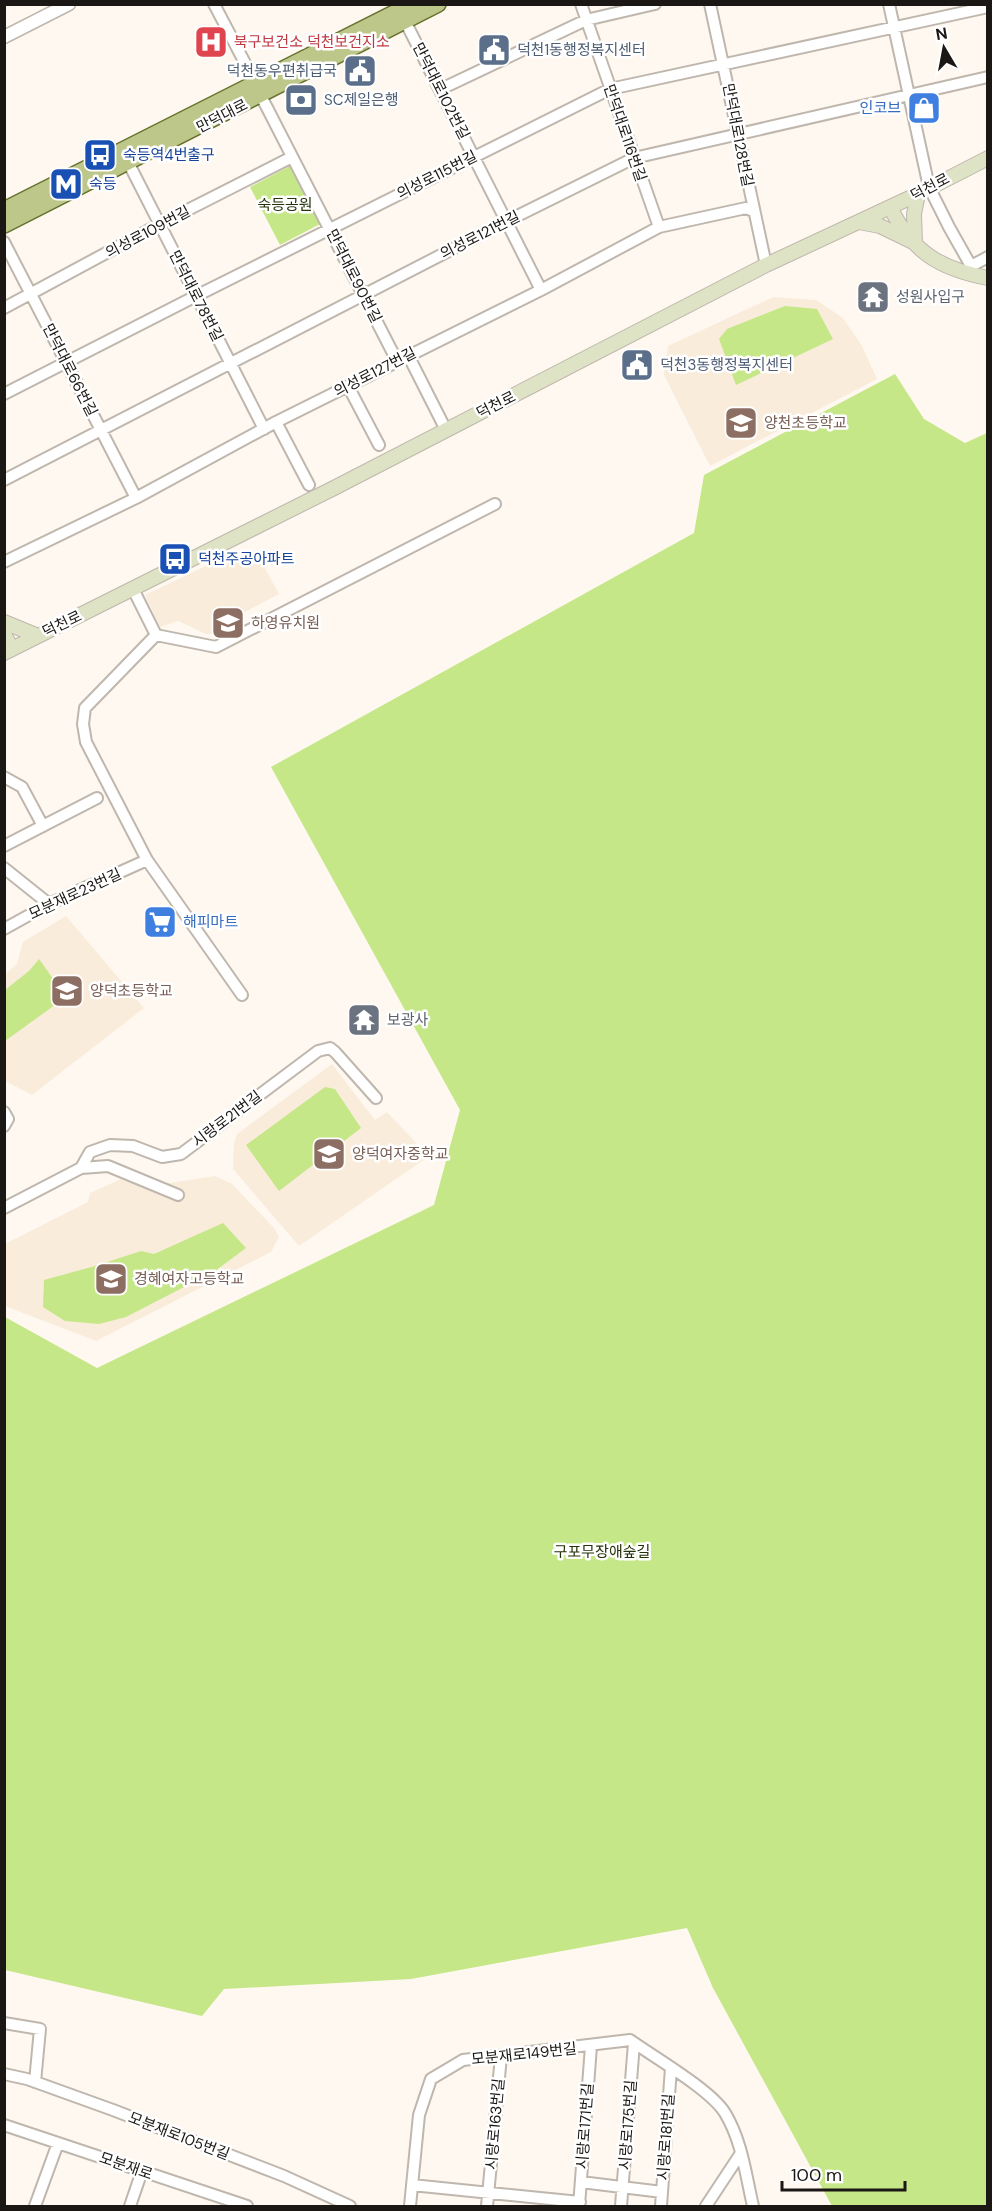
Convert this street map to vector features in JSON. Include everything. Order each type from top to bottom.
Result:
[{"type":"main road","name":"만덕대로","points":[[4,210],[363,43],[372,33],[397,20],[412,4]]},
{"type":"main road","name":"만덕대로","points":[[4,225],[128,162],[259,90],[400,17],[438,4]]},
{"type":"main road","name":"덕천로","points":[[8,651],[134,589],[766,265],[891,207],[987,158]]},
{"type":"main road","points":[[915,243],[914,214],[924,191]]},
{"type":"main road","points":[[891,207],[897,221],[923,253],[940,264],[971,270],[987,278]]},
{"type":"main road","points":[[859,222],[880,226],[915,243]]},
{"type":"main road","points":[[4,622],[38,636]]},
{"type":"main road","points":[[4,634],[8,651]]},
{"type":"street","points":[[4,37],[53,8],[69,4]]},
{"type":"street","name":"만덕대로90번길","points":[[214,4],[397,361]]},
{"type":"street","name":"만덕대로116번길","points":[[581,4],[659,228]]},
{"type":"street","points":[[441,89],[586,20],[655,4]]},
{"type":"street","name":"만덕대로128번길","points":[[710,4],[766,265]]},
{"type":"street","points":[[889,4],[910,95],[924,191],[949,227],[971,270],[987,257]]},
{"type":"street","name":"의성로115번길","points":[[4,394],[610,89],[987,7]]},
{"type":"street","name":"만덕대로102번길","points":[[400,17],[441,89],[541,290]]},
{"type":"street","name":"의성로121번길","points":[[4,480],[634,158],[987,77]]},
{"type":"street","name":"의성로109번길","points":[[4,308],[160,224],[292,157]]},
{"type":"street","name":"만덕대로78번길","points":[[128,162],[264,429]]},
{"type":"street","name":"의성로127번길","points":[[4,562],[136,498],[276,422],[541,290],[659,228],[746,208],[753,211]]},
{"type":"street","name":"만덕대로66번길","points":[[4,242],[136,498]]},
{"type":"street","points":[[408,355],[446,430]]},
{"type":"street","points":[[348,386],[379,445]]},
{"type":"street","points":[[276,422],[309,484]]},
{"type":"street","points":[[156,635],[216,647],[495,504]]},
{"type":"street","points":[[134,589],[156,635]]},
{"type":"street","points":[[156,635],[86,708],[83,724],[86,742],[147,860],[242,995]]},
{"type":"street","points":[[4,777],[22,787],[43,826]]},
{"type":"street","points":[[4,846],[97,798]]},
{"type":"street","name":"모분재로23번길","points":[[4,928],[48,904],[147,860]]},
{"type":"street","points":[[4,868],[48,904]]},
{"type":"street","name":"시랑로21번길","points":[[4,1208],[81,1168],[90,1152],[111,1145],[133,1146],[162,1157],[181,1154],[318,1052],[330,1048],[376,1098]]},
{"type":"street","points":[[4,1112],[8,1119],[4,1126]]},
{"type":"street","points":[[81,1168],[108,1166],[178,1195]]},
{"type":"street","points":[[4,2023],[40,2029],[35,2082]]},
{"type":"street","name":"모분재로149번길","points":[[410,2206],[419,2115],[431,2079],[463,2060],[630,2040],[634,2043]]},
{"type":"street","points":[[634,2043],[706,2093],[724,2112],[736,2136],[753,2206]]},
{"type":"street","name":"시랑로175번길","points":[[621,2206],[634,2043]]},
{"type":"street","name":"시랑로171번길","points":[[580,2204],[591,2046]]},
{"type":"street","name":"시랑로163번길","points":[[488,2206],[501,2056]]},
{"type":"street","name":"시랑로181번길","points":[[661,2206],[671,2068]]},
{"type":"street","name":"모분재로105번길","points":[[4,2074],[35,2082],[284,2176],[350,2206]]},
{"type":"street","name":"모분재로","points":[[4,2125],[142,2171],[221,2202],[247,2206]]},
{"type":"street","points":[[35,2206],[57,2143]]},
{"type":"street","points":[[706,2206],[741,2153]]},
{"type":"street","points":[[130,2206],[142,2171]]},
{"type":"street","points":[[581,2182],[662,2192]]},
{"type":"street","points":[[412,2185],[489,2192]]},
{"type":"street","name":"시랑로163번길","points":[[489,2192],[580,2204]]},
{"type":"shaded area","name":"북구보건소 덕천보건지소","points":[[211,24],[226,53],[212,60],[197,31]]},
{"type":"shaded area","name":"양천초등학교","points":[[773,297],[816,300],[843,318],[862,346],[877,379],[710,466],[664,375],[668,346]]},
{"type":"shaded area","points":[[255,550],[279,594],[239,615],[219,634],[206,634],[178,621],[160,627],[145,595],[212,563],[218,568]]},
{"type":"shaded area","name":"양덕초등학교","points":[[66,916],[144,1008],[32,1095],[5,1081],[4,975],[17,964],[23,942]]},
{"type":"shaded area","name":"양덕여자중학교","points":[[332,1064],[375,1120],[387,1112],[421,1148],[425,1159],[299,1246],[233,1169],[234,1143],[237,1134]]},
{"type":"shaded area","name":"경혜여자고등학교","points":[[215,1176],[232,1184],[274,1228],[279,1237],[271,1252],[96,1341],[5,1306],[5,1244],[88,1202],[90,1193],[123,1178],[170,1183]]},
{"type":"green space","name":"숙등공원","points":[[290,166],[320,224],[280,245],[250,187]]},
{"type":"green space","points":[[785,306],[817,309],[833,339],[736,385],[719,339],[727,329]]},
{"type":"green space","name":"구포무장애숲길","points":[[895,374],[924,419],[965,443],[987,433],[987,2206],[832,2206],[713,1988],[687,1928],[411,1979],[224,1989],[202,2016],[5,1970],[5,1317],[97,1368],[434,1205],[460,1110],[271,767],[694,533],[704,475]]},
{"type":"green space","points":[[39,959],[66,997],[5,1041],[5,990],[29,971]]},
{"type":"green space","points":[[325,1087],[335,1089],[361,1128],[279,1191],[246,1145]]},
{"type":"green space","points":[[223,1223],[246,1248],[215,1271],[126,1317],[99,1324],[65,1321],[43,1307],[44,1280],[141,1251],[154,1254]]},
{"type":"place","name":"북구보건소 덕천보건지소","points":[[211,42]]},
{"type":"place","name":"덕천1동행정복지센터","points":[[494,50]]},
{"type":"place","name":"덕천동우편취급국","points":[[360,71]]},
{"type":"place","name":"SC제일은행","points":[[301,100]]},
{"type":"place","name":"인코브","points":[[924,108]]},
{"type":"place","name":"숙등역4번출구","points":[[100,155]]},
{"type":"place","name":"숙등","points":[[66,184]]},
{"type":"place","name":"성원사입구","points":[[873,297]]},
{"type":"place","name":"덕천3동행정복지센터","points":[[637,365]]},
{"type":"place","name":"양천초등학교","points":[[741,423]]},
{"type":"place","name":"덕천주공아파트","points":[[175,559]]},
{"type":"place","name":"하영유치원","points":[[228,623]]},
{"type":"place","name":"해피마트","points":[[160,922]]},
{"type":"place","name":"양덕초등학교","points":[[67,991]]},
{"type":"place","name":"보광사","points":[[364,1020]]},
{"type":"place","name":"양덕여자중학교","points":[[329,1154]]},
{"type":"place","name":"경혜여자고등학교","points":[[111,1279]]}]
